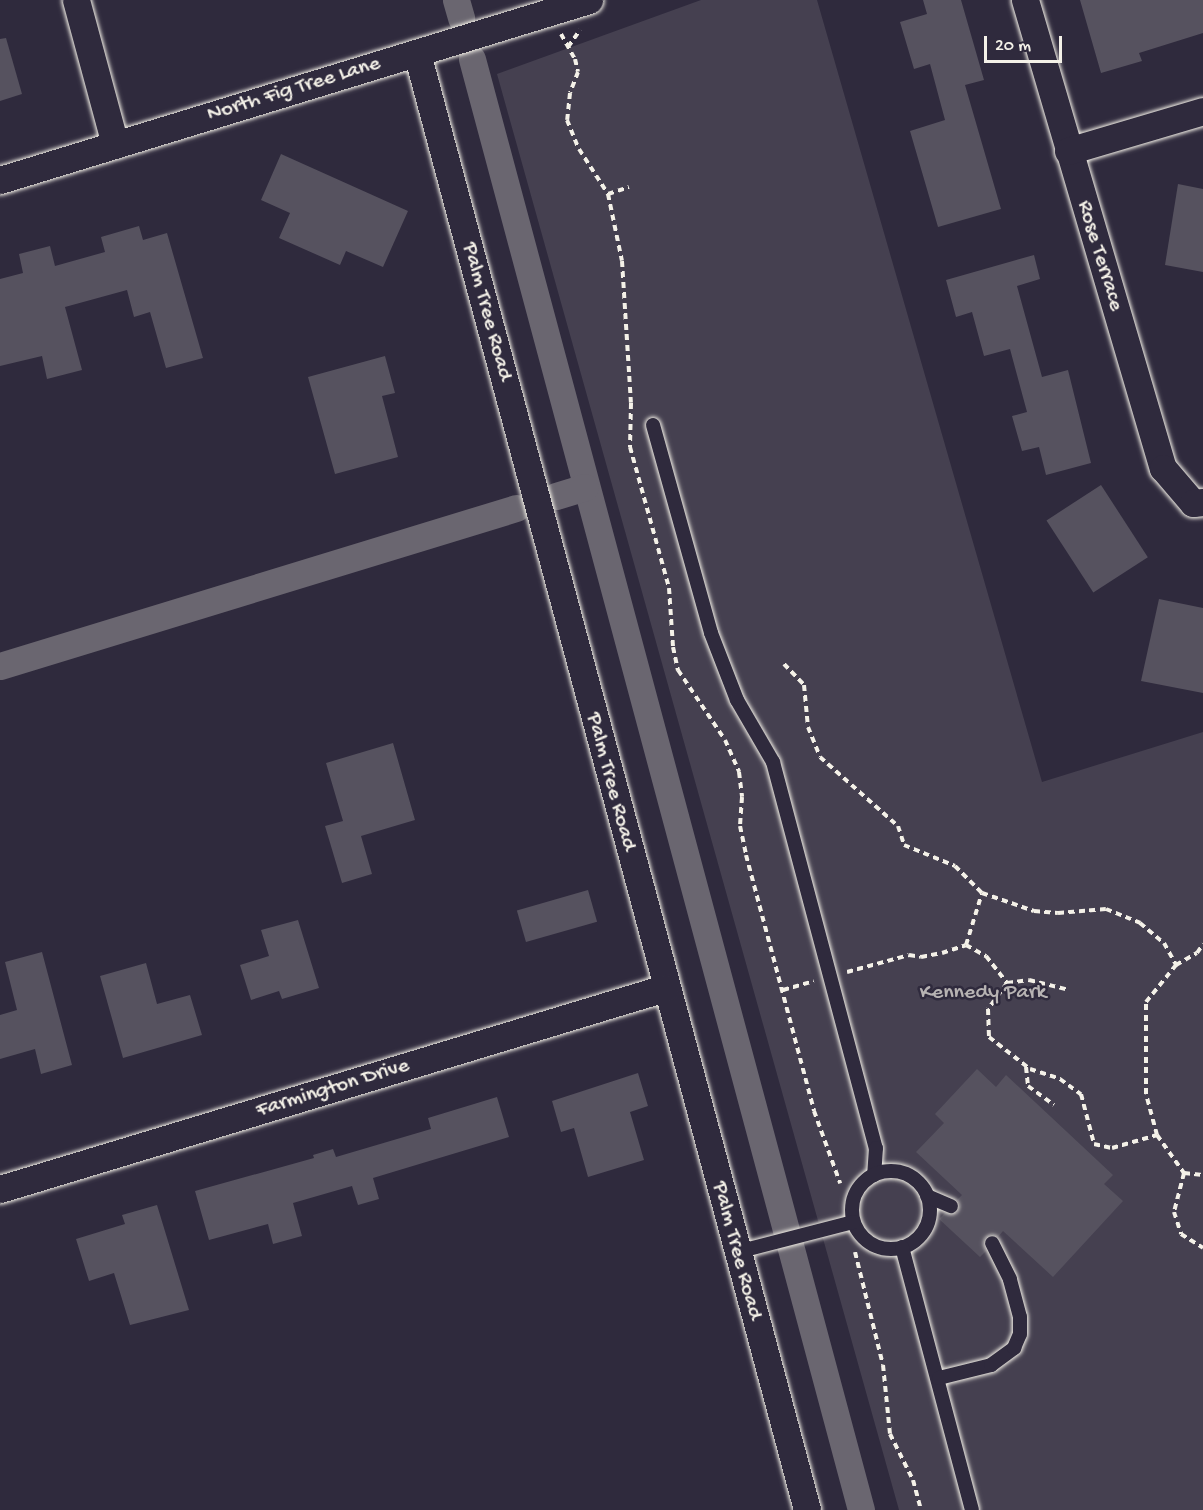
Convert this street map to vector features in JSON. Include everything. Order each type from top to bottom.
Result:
[{"type":"street","points":[[76,0],[115,145]]},
{"type":"street","name":"North Fig Tree Lane","points":[[0,180],[417,53],[537,8],[589,0]]},
{"type":"street","name":"Rose Terrace","points":[[1025,0],[1163,468],[1198,502]]},
{"type":"street","name":"Palm Tree Road","points":[[417,53],[665,988],[746,1250],[807,1510]]},
{"type":"street","points":[[1068,151],[1203,111]]},
{"type":"street","name":"Farmington Drive","points":[[0,1189],[665,988]]},
{"type":"lane","points":[[653,425],[711,633],[737,700],[773,762],[876,1148],[874,1175]]},
{"type":"lane","points":[[886,1171],[899,1172],[921,1185],[927,1196],[928,1221],[914,1242],[902,1248],[879,1248],[869,1242],[853,1222],[853,1202],[857,1190],[874,1175],[886,1171]]},
{"type":"lane","points":[[927,1196],[951,1206]]},
{"type":"lane","points":[[746,1250],[853,1222]]},
{"type":"lane","points":[[939,1378],[991,1365],[1014,1348],[1020,1334],[1020,1317],[1011,1279],[992,1244]]},
{"type":"lane","points":[[902,1248],[939,1378],[972,1510]]},
{"type":"path","points":[[608,194],[629,187]]},
{"type":"path","points":[[784,664],[804,685],[808,727],[820,757],[898,826],[904,845],[955,866],[982,893],[1034,911],[1058,913],[1106,909],[1140,922],[1164,943],[1176,965]]},
{"type":"path","points":[[966,945],[982,893]]},
{"type":"path","points":[[1203,944],[1197,952],[1176,965],[1146,1002],[1146,1094],[1157,1135],[1184,1173],[1203,1175]]},
{"type":"path","points":[[844,972],[909,955],[921,957],[942,953],[966,945],[986,956],[1007,983]]},
{"type":"path","points":[[1069,990],[1029,980],[1007,983],[988,1009],[989,1037],[1026,1066],[1060,1079],[1081,1094],[1094,1144],[1112,1148],[1157,1135]]},
{"type":"path","points":[[1026,1066],[1028,1086],[1054,1106]]},
{"type":"path","points":[[1184,1173],[1174,1212],[1181,1234],[1203,1248]]},
{"type":"path","points":[[855,1252],[883,1365],[890,1434],[913,1480],[921,1510]]},
{"type":"green space","name":"Kennedy Park","points":[[701,0],[817,0],[1042,782],[1203,732],[1203,1510],[899,1510],[497,74]]},
{"type":"building","points":[[923,0],[961,0],[984,80],[965,85],[1001,209],[938,227],[910,131],[945,120],[930,64],[914,69],[900,22],[927,14]]},
{"type":"building","points":[[1080,0],[1203,0],[1203,33],[1139,53],[1142,61],[1101,73]]},
{"type":"building","points":[[6,38],[22,94],[0,101],[0,39]]},
{"type":"building","points":[[281,154],[408,211],[383,267],[346,251],[340,265],[279,238],[290,213],[261,200]]},
{"type":"building","points":[[1178,184],[1203,189],[1203,272],[1165,265]]},
{"type":"building","points":[[139,226],[143,240],[167,233],[203,358],[166,368],[150,312],[134,317],[127,290],[65,307],[82,370],[47,379],[42,356],[0,366],[0,279],[23,273],[19,254],[50,246],[55,266],[105,252],[101,237]]},
{"type":"building","points":[[1034,255],[1040,279],[1017,286],[1042,377],[1068,370],[1091,463],[1046,475],[1039,447],[1022,451],[1012,416],[1027,412],[1010,349],[984,356],[972,312],[956,317],[946,280]]},
{"type":"building","points":[[385,356],[395,393],[382,396],[398,457],[335,474],[308,377]]},
{"type":"building","points":[[1101,485],[1148,557],[1093,593],[1046,520]]},
{"type":"building","points":[[1159,599],[1203,608],[1203,693],[1141,681]]},
{"type":"building","points":[[393,743],[415,820],[361,836],[372,874],[342,883],[325,826],[343,821],[326,763]]},
{"type":"building","points":[[588,890],[597,922],[526,942],[517,910]]},
{"type":"building","points":[[298,920],[319,988],[282,999],[279,991],[251,1000],[240,965],[269,956],[261,930]]},
{"type":"building","points":[[42,952],[72,1065],[41,1074],[35,1049],[0,1059],[0,1015],[17,1010],[5,962]]},
{"type":"building","points":[[146,963],[157,1004],[190,995],[202,1035],[123,1058],[100,976]]},
{"type":"building","points":[[977,1069],[996,1087],[1006,1075],[1113,1175],[1104,1184],[1123,1201],[1053,1277],[1003,1231],[998,1237],[992,1234],[985,1238],[983,1243],[986,1251],[980,1257],[939,1219],[945,1213],[957,1213],[960,1205],[957,1200],[962,1195],[916,1152],[944,1123],[935,1114]]},
{"type":"building","points":[[638,1073],[648,1106],[630,1112],[644,1160],[588,1177],[574,1128],[561,1132],[552,1101]]},
{"type":"building","points":[[497,1097],[509,1137],[373,1178],[379,1199],[358,1205],[352,1186],[293,1203],[302,1236],[273,1244],[268,1224],[209,1240],[195,1191],[314,1158],[313,1155],[333,1149],[336,1157],[431,1129],[428,1118]]},
{"type":"building","points":[[157,1205],[189,1310],[130,1325],[114,1273],[89,1281],[76,1239],[125,1224],[122,1215]]},
{"type":"waterway","points":[[456,0],[461,18]]},
{"type":"waterway","points":[[472,59],[861,1510]]},
{"type":"waterway","points":[[556,496],[585,487]]},
{"type":"waterway","points":[[0,666],[516,508]]}]
